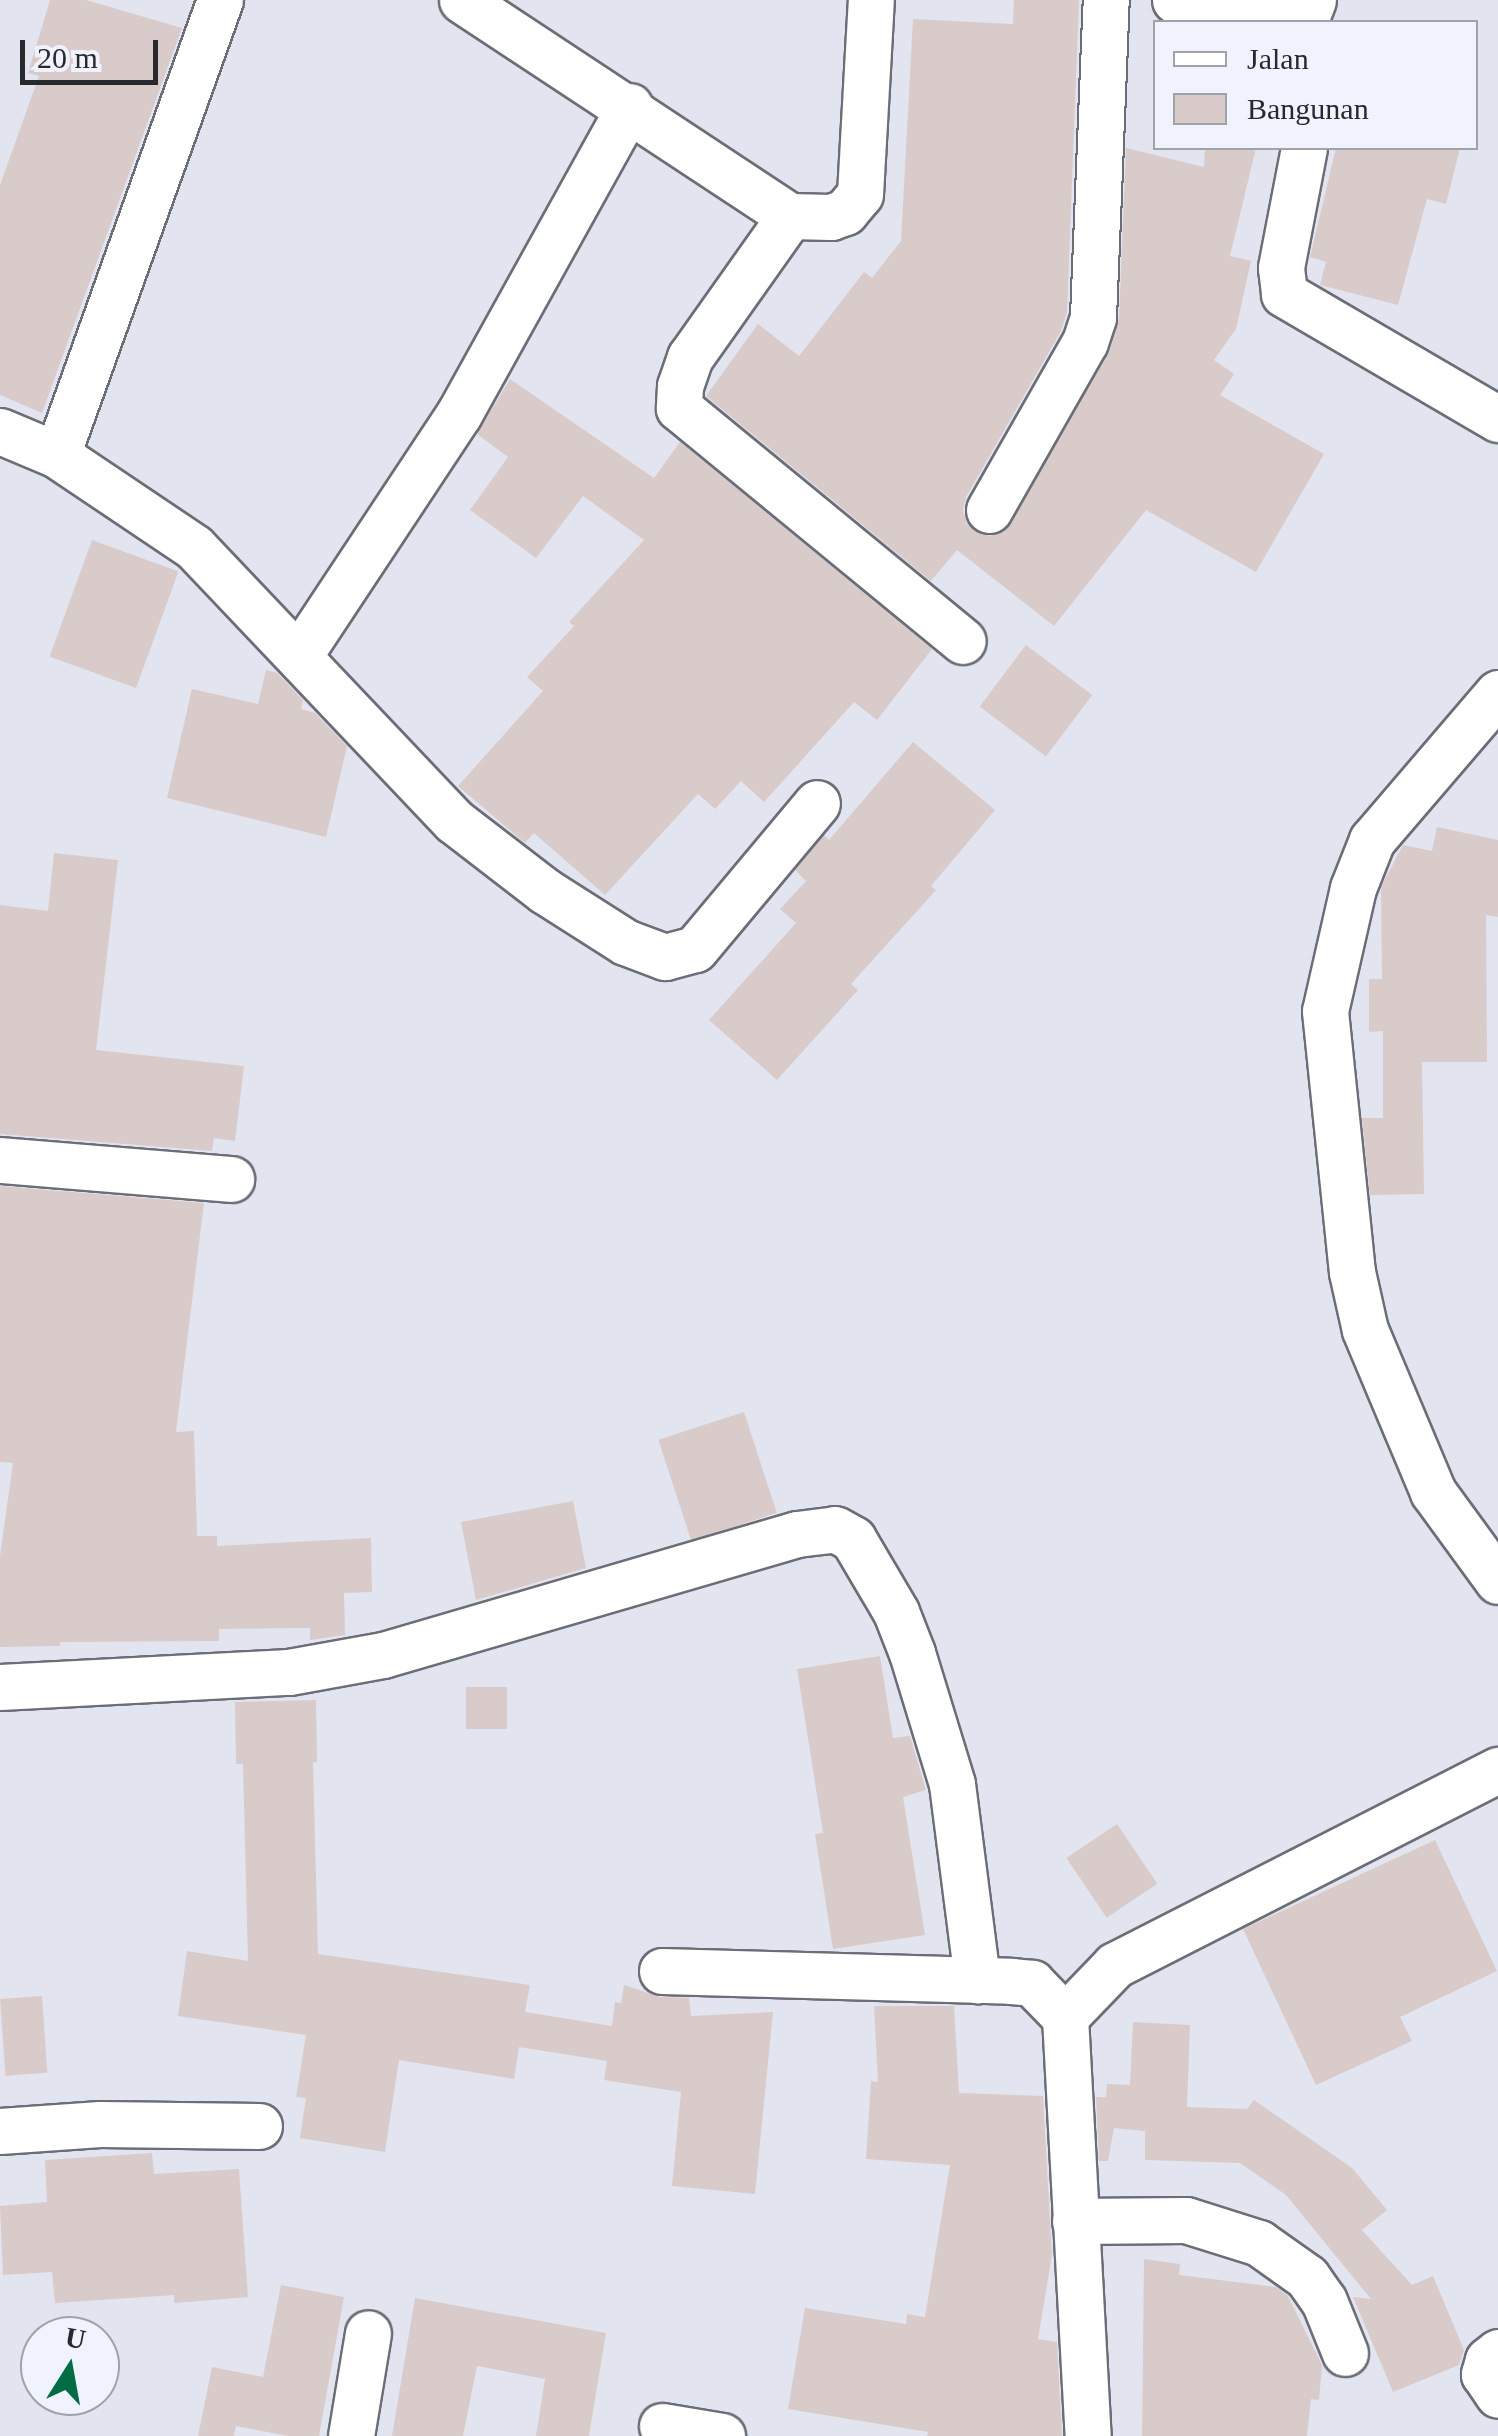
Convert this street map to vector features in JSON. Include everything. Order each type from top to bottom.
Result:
[{"type":"street","points":[[57,455],[220,0]]},
{"type":"street","points":[[462,0],[630,106],[790,216],[831,217],[857,202],[872,0]]},
{"type":"street","points":[[989,510],[1085,342],[1092,316],[1106,0]]},
{"type":"street","points":[[1176,0],[1308,14]]},
{"type":"street","points":[[300,654],[459,414],[630,106]]},
{"type":"street","points":[[1304,150],[1281,268],[1284,294],[1498,419]]},
{"type":"street","points":[[790,216],[690,357],[680,386],[679,408],[963,641]]},
{"type":"street","points":[[0,431],[57,455],[194,547],[454,820],[545,891],[649,953],[665,957],[695,949],[817,804]]},
{"type":"street","points":[[1498,692],[1372,840],[1352,888],[1325,1012],[1352,1272],[1366,1330],[1407,1438],[1433,1492],[1498,1581]]},
{"type":"street","points":[[0,1160],[232,1178]]},
{"type":"street","points":[[0,1688],[289,1672],[382,1655],[797,1534],[835,1529],[852,1540],[896,1612],[912,1654],[952,1784],[977,1980]]},
{"type":"street","points":[[1065,2017],[1116,1965],[1498,1770]]},
{"type":"street","points":[[662,1971],[1032,1983],[1065,2017],[1088,2436]]},
{"type":"street","points":[[0,2131],[100,2124],[260,2126]]},
{"type":"street","points":[[1075,2221],[1186,2220],[1259,2243],[1307,2277],[1324,2301],[1345,2353]]},
{"type":"street","points":[[350,2436],[368,2333]]},
{"type":"street","points":[[1498,2352],[1488,2360],[1484,2374],[1498,2395]]},
{"type":"street","points":[[662,2426],[722,2436]]},
{"type":"building","points":[[50,0],[86,0],[182,28],[42,413],[0,395],[0,185],[39,76],[28,73]]},
{"type":"building","points":[[1014,0],[1079,0],[1067,312],[1061,331],[966,497],[963,511],[967,524],[990,536],[1011,524],[1110,350],[1119,318],[1126,148],[1204,167],[1205,150],[1256,150],[1230,256],[1251,261],[1236,329],[1214,360],[1234,374],[1220,395],[1324,454],[1256,572],[1146,510],[1054,626],[957,550],[931,581],[706,396],[758,324],[799,356],[864,272],[872,278],[901,241],[913,19],[1013,24]]},
{"type":"building","points":[[1336,150],[1460,150],[1446,204],[1427,199],[1398,305],[1320,285],[1326,262],[1310,257]]},
{"type":"building","points":[[510,379],[654,478],[680,442],[932,649],[877,720],[854,702],[764,802],[741,781],[715,809],[698,794],[605,895],[534,833],[525,843],[458,786],[543,691],[527,677],[574,626],[569,622],[644,540],[583,496],[536,558],[470,510],[508,457],[477,434]]},
{"type":"building","points":[[92,540],[178,571],[136,688],[50,657]]},
{"type":"building","points":[[1026,645],[1092,695],[1046,756],[980,706]]},
{"type":"building","points":[[266,670],[277,673],[303,700],[301,709],[315,713],[347,746],[326,837],[167,798],[192,689],[258,704]]},
{"type":"building","points":[[913,742],[995,810],[931,886],[936,890],[851,984],[858,990],[777,1080],[709,1020],[796,923],[780,909],[806,881],[795,870],[824,835],[829,840]]},
{"type":"building","points":[[1437,827],[1498,840],[1498,917],[1486,915],[1487,1062],[1422,1062],[1424,1194],[1370,1195],[1362,1118],[1383,1118],[1383,1031],[1369,1032],[1369,979],[1382,979],[1381,887],[1403,845],[1432,851]]},
{"type":"building","points":[[54,853],[118,860],[96,1050],[244,1066],[235,1141],[214,1138],[212,1151],[0,1134],[0,905],[48,911]]},
{"type":"building","points":[[0,1186],[204,1203],[176,1432],[194,1431],[197,1536],[217,1536],[217,1546],[371,1538],[372,1592],[344,1593],[345,1635],[310,1640],[310,1628],[219,1629],[219,1641],[60,1642],[60,1646],[0,1647],[0,1556],[13,1463],[0,1462]]},
{"type":"building","points":[[744,1412],[777,1513],[691,1541],[658,1440]]},
{"type":"building","points":[[573,1501],[586,1568],[476,1600],[461,1522]]},
{"type":"building","points":[[880,1656],[893,1738],[910,1736],[926,1790],[903,1797],[925,1935],[833,1949],[815,1834],[823,1833],[797,1669]]},
{"type":"building","points":[[466,1687],[507,1687],[507,1729],[466,1729]]},
{"type":"building","points":[[316,1700],[317,1762],[313,1762],[318,1954],[530,1985],[525,2012],[612,2026],[615,2002],[621,2003],[624,1985],[660,1997],[689,1998],[691,2016],[773,2012],[755,2194],[672,2186],[681,2092],[604,2080],[607,2061],[519,2047],[514,2079],[399,2060],[385,2152],[300,2138],[306,2098],[296,2097],[306,2035],[178,2016],[187,1951],[248,1961],[243,1764],[236,1764],[235,1702]]},
{"type":"building","points":[[1117,1824],[1157,1884],[1107,1918],[1066,1858]]},
{"type":"building","points":[[1435,1840],[1497,1971],[1400,2017],[1412,2041],[1316,2085],[1243,1929]]},
{"type":"building","points":[[42,1996],[47,2073],[5,2076],[0,1999]]},
{"type":"building","points":[[874,2006],[954,2006],[959,2093],[1043,2096],[1052,2255],[1038,2339],[1057,2342],[1062,2436],[927,2436],[928,2432],[788,2409],[805,2308],[906,2324],[907,2314],[925,2317],[950,2165],[866,2159],[871,2081],[878,2082]]},
{"type":"building","points":[[1133,2022],[1190,2025],[1187,2107],[1247,2109],[1254,2100],[1352,2168],[1387,2210],[1362,2230],[1412,2285],[1433,2276],[1464,2350],[1459,2365],[1393,2392],[1353,2297],[1371,2299],[1286,2195],[1240,2163],[1145,2160],[1145,2131],[1114,2128],[1108,2161],[1099,2161],[1096,2097],[1106,2097],[1107,2084],[1130,2085]]},
{"type":"building","points":[[152,2153],[154,2174],[239,2169],[248,2297],[174,2303],[174,2295],[55,2303],[52,2272],[3,2275],[0,2206],[47,2202],[45,2160]]},
{"type":"building","points":[[1144,2259],[1180,2264],[1179,2275],[1276,2287],[1288,2296],[1322,2365],[1319,2400],[1311,2399],[1307,2436],[1142,2436]]},
{"type":"building","points":[[281,2285],[344,2297],[319,2436],[288,2436],[236,2426],[234,2436],[198,2436],[212,2367],[263,2377]]},
{"type":"building","points":[[415,2298],[606,2333],[589,2436],[536,2436],[545,2379],[477,2366],[463,2436],[392,2436]]}]
